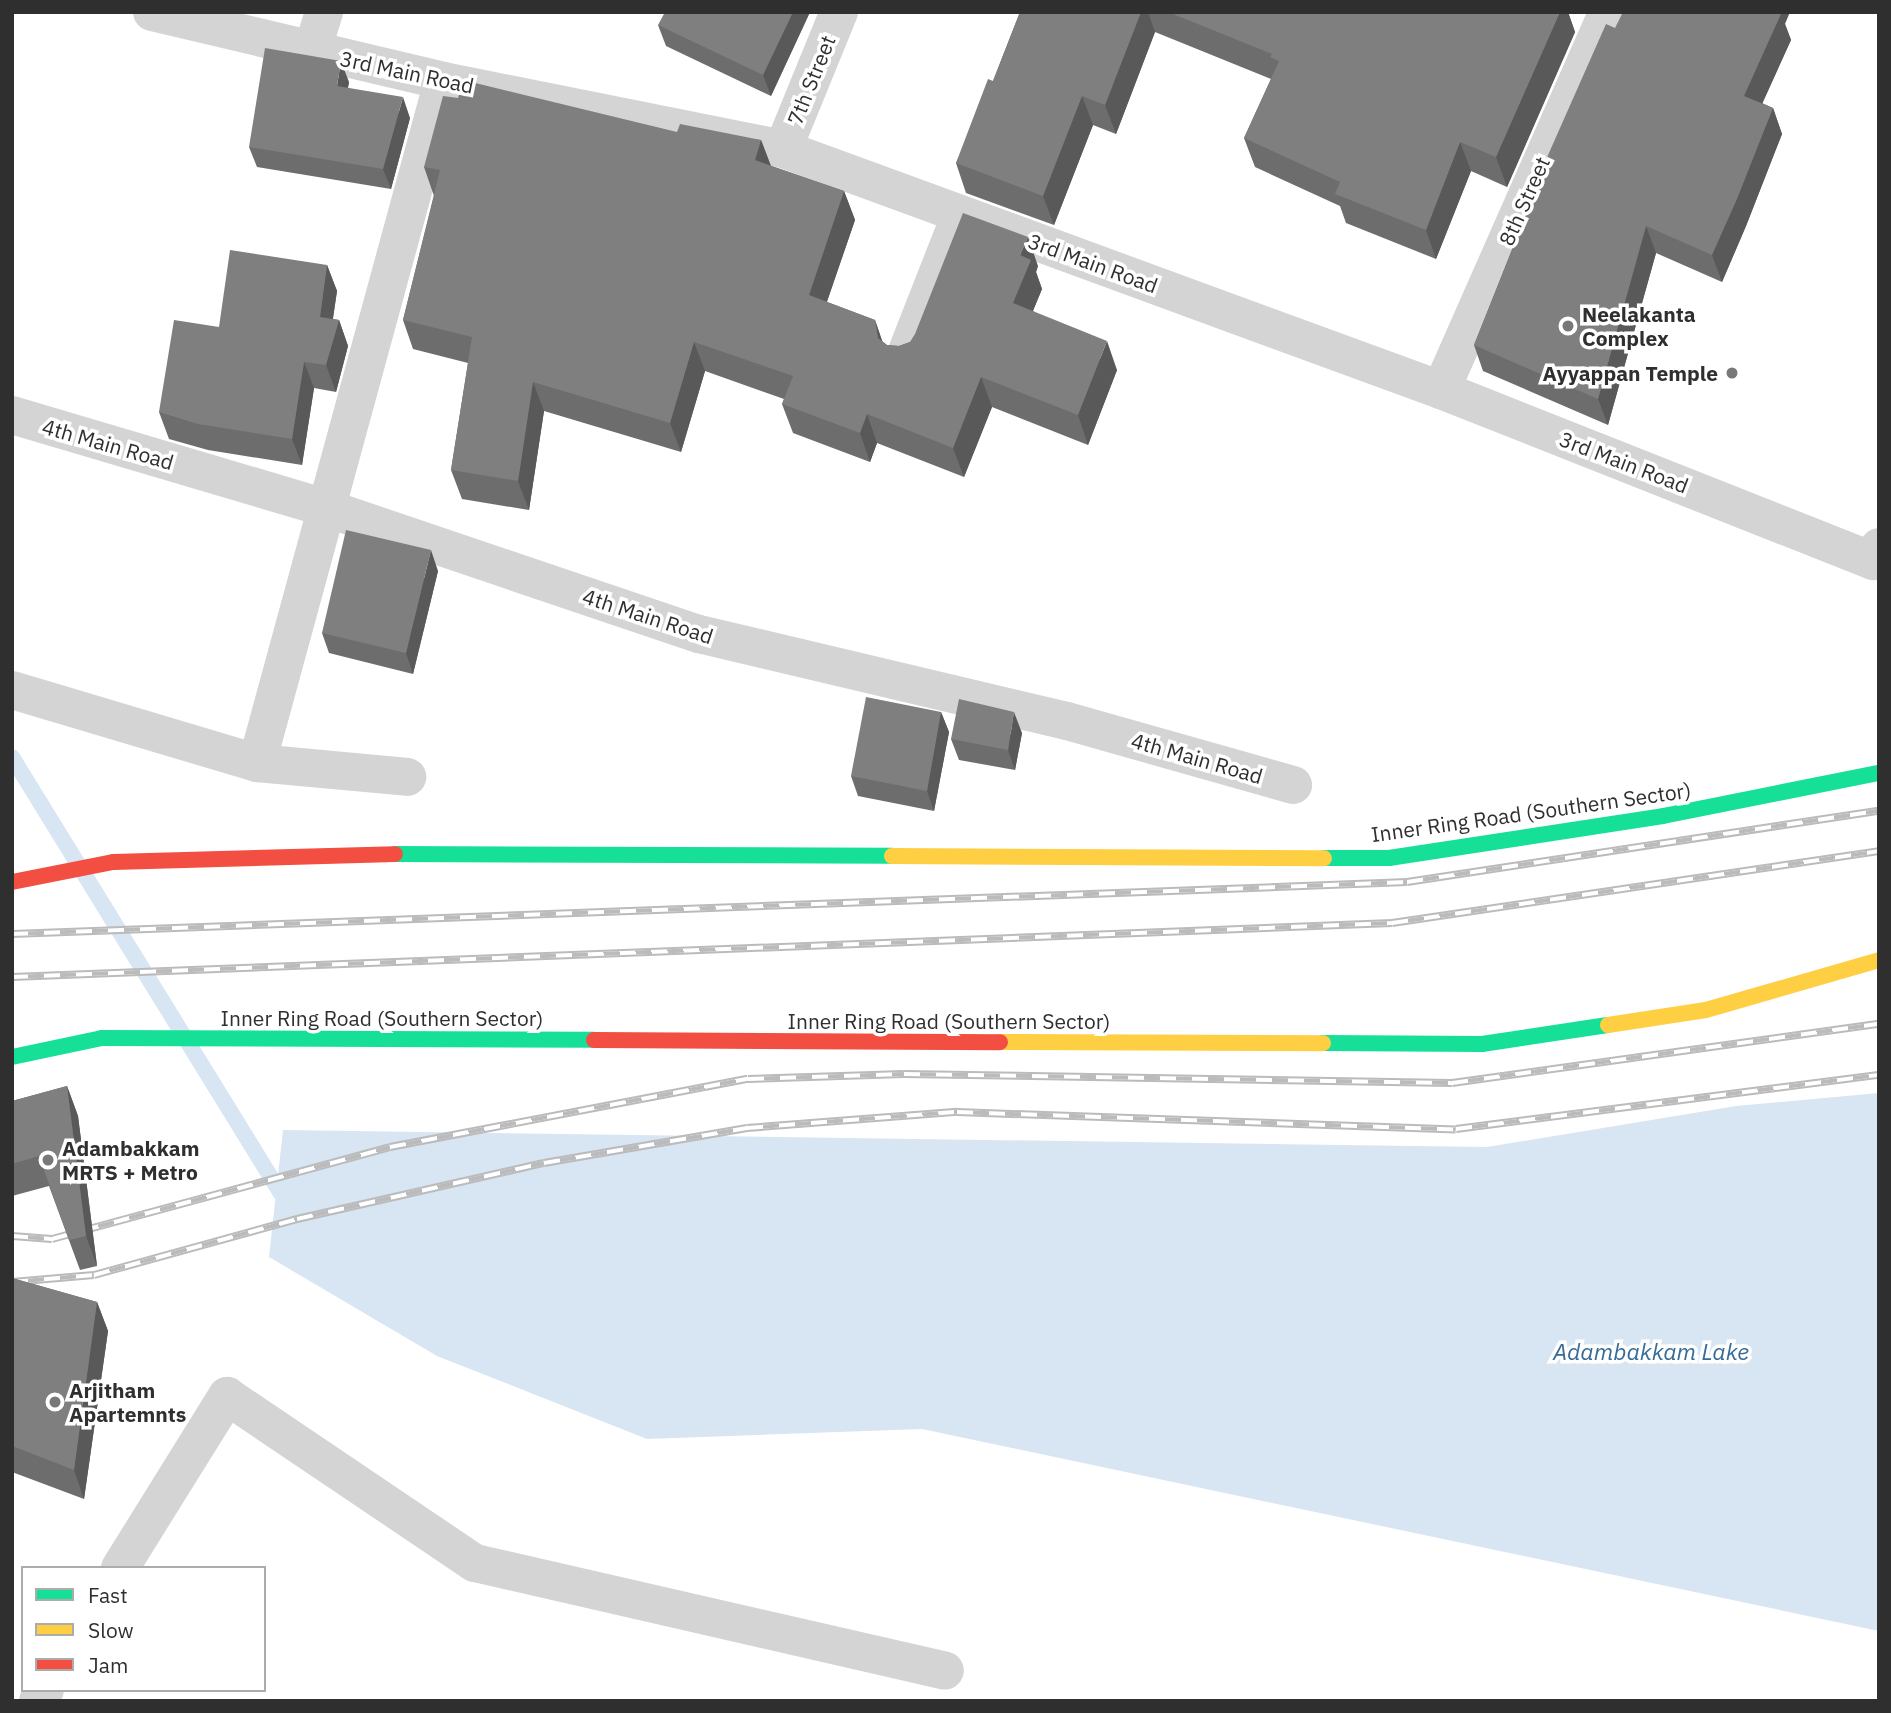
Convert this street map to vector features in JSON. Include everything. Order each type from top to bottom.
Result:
[{"type":"main road","name":"Inner Ring Road (Southern Sector)","points":[[12,882],[113,862],[384,854],[1388,858],[1663,816],[1879,772]]},
{"type":"main road","name":"Inner Ring Road (Southern Sector)","points":[[12,1057],[102,1038],[1482,1044],[1706,1010],[1879,960]]},
{"type":"street","name":"3rd Main Road","points":[[152,12],[443,81],[783,149],[1440,390],[1877,557]]},
{"type":"street","points":[[312,51],[324,12]]},
{"type":"street","name":"7th Street","points":[[783,149],[839,12]]},
{"type":"street","name":"8th Street","points":[[1440,390],[1608,12]]},
{"type":"street","points":[[257,763],[443,81]]},
{"type":"street","points":[[906,354],[961,214]]},
{"type":"street","name":"4th Main Road","points":[[12,415],[326,508],[699,634],[1067,721],[1293,785]]},
{"type":"street","points":[[12,691],[257,763],[407,777]]},
{"type":"street","points":[[121,1566],[227,1396],[475,1563],[945,1671]]},
{"type":"water","name":"Adambakkam Lake","points":[[1879,1093],[1879,1631],[922,1429],[647,1439],[437,1356],[269,1257],[283,1130],[1487,1147],[1736,1106]]},
{"type":"building","points":[[665,12],[793,12],[763,75],[658,25]]},
{"type":"building","points":[[1020,12],[1141,12],[1105,105],[1082,96],[1043,196],[956,163],[988,79],[993,81]]},
{"type":"building","points":[[1168,12],[1560,12],[1496,157],[1460,142],[1426,230],[1335,194],[1340,182],[1244,138],[1279,61],[1270,57],[1272,54]]},
{"type":"building","points":[[1623,12],[1781,14],[1744,96],[1773,108],[1712,255],[1646,226],[1598,399],[1474,345],[1540,181],[1537,180],[1606,24],[1615,28]]},
{"type":"building","points":[[265,48],[341,61],[337,86],[403,97],[383,169],[249,147]]},
{"type":"building","points":[[463,80],[677,132],[680,124],[761,140],[755,160],[844,191],[809,295],[875,320],[878,338],[887,345],[899,346],[910,342],[915,334],[963,213],[1028,237],[1020,255],[1031,260],[1013,303],[1107,341],[1078,415],[981,377],[953,448],[867,414],[860,433],[782,404],[793,376],[694,342],[670,423],[533,382],[518,481],[451,470],[472,337],[403,320],[440,170],[424,167],[443,96],[458,98]]},
{"type":"building","points":[[230,250],[327,265],[320,317],[339,320],[326,365],[304,362],[292,439],[198,424],[159,412],[174,320],[219,327]]},
{"type":"building","points":[[346,530],[431,550],[406,653],[322,633]]},
{"type":"building","points":[[866,697],[941,712],[927,791],[851,776]]},
{"type":"building","points":[[959,699],[1014,712],[1008,750],[951,739]]},
{"type":"building","name":"Adambakkam MRTS + Metro","points":[[67,1086],[86,1236],[69,1240],[39,1156],[12,1164],[12,1101]]},
{"type":"building","name":"Arjitham Apartemnts","points":[[12,1278],[97,1302],[74,1470],[12,1446]]},
{"type":"waterway","points":[[12,757],[280,1192],[296,1192]]},
{"type":"railway","points":[[12,934],[1407,882],[1879,811]]},
{"type":"railway","points":[[12,977],[1392,923],[1879,851]]},
{"type":"railway","points":[[12,1236],[52,1239],[390,1147],[748,1079],[904,1074],[1452,1083],[1879,1024]]},
{"type":"railway","points":[[12,1282],[94,1275],[297,1219],[544,1163],[747,1128],[957,1112],[1456,1129],[1879,1075]]},
{"type":"traffic: fast","points":[[1324,858],[1389,858],[1663,816],[1879,773]]},
{"type":"traffic: fast","points":[[395,854],[892,856]]},
{"type":"traffic: fast","points":[[1323,1043],[1482,1044],[1608,1025]]},
{"type":"traffic: fast","points":[[12,1057],[102,1038],[594,1040]]},
{"type":"traffic: slow","points":[[892,856],[1324,858]]},
{"type":"traffic: slow","points":[[1608,1025],[1706,1010],[1879,960]]},
{"type":"traffic: slow","points":[[1000,1042],[1323,1043]]},
{"type":"traffic: jam","points":[[12,882],[113,862],[395,854]]},
{"type":"traffic: jam","points":[[594,1040],[1000,1042]]},
{"type":"place","name":"Neelakanta Complex","points":[[1568,326]]},
{"type":"place","name":"Ayyappan Temple","points":[[1732,373]]},
{"type":"place","name":"Adambakkam MRTS + Metro","points":[[48,1160]]},
{"type":"place","name":"Arjitham Apartemnts","points":[[55,1402]]}]
